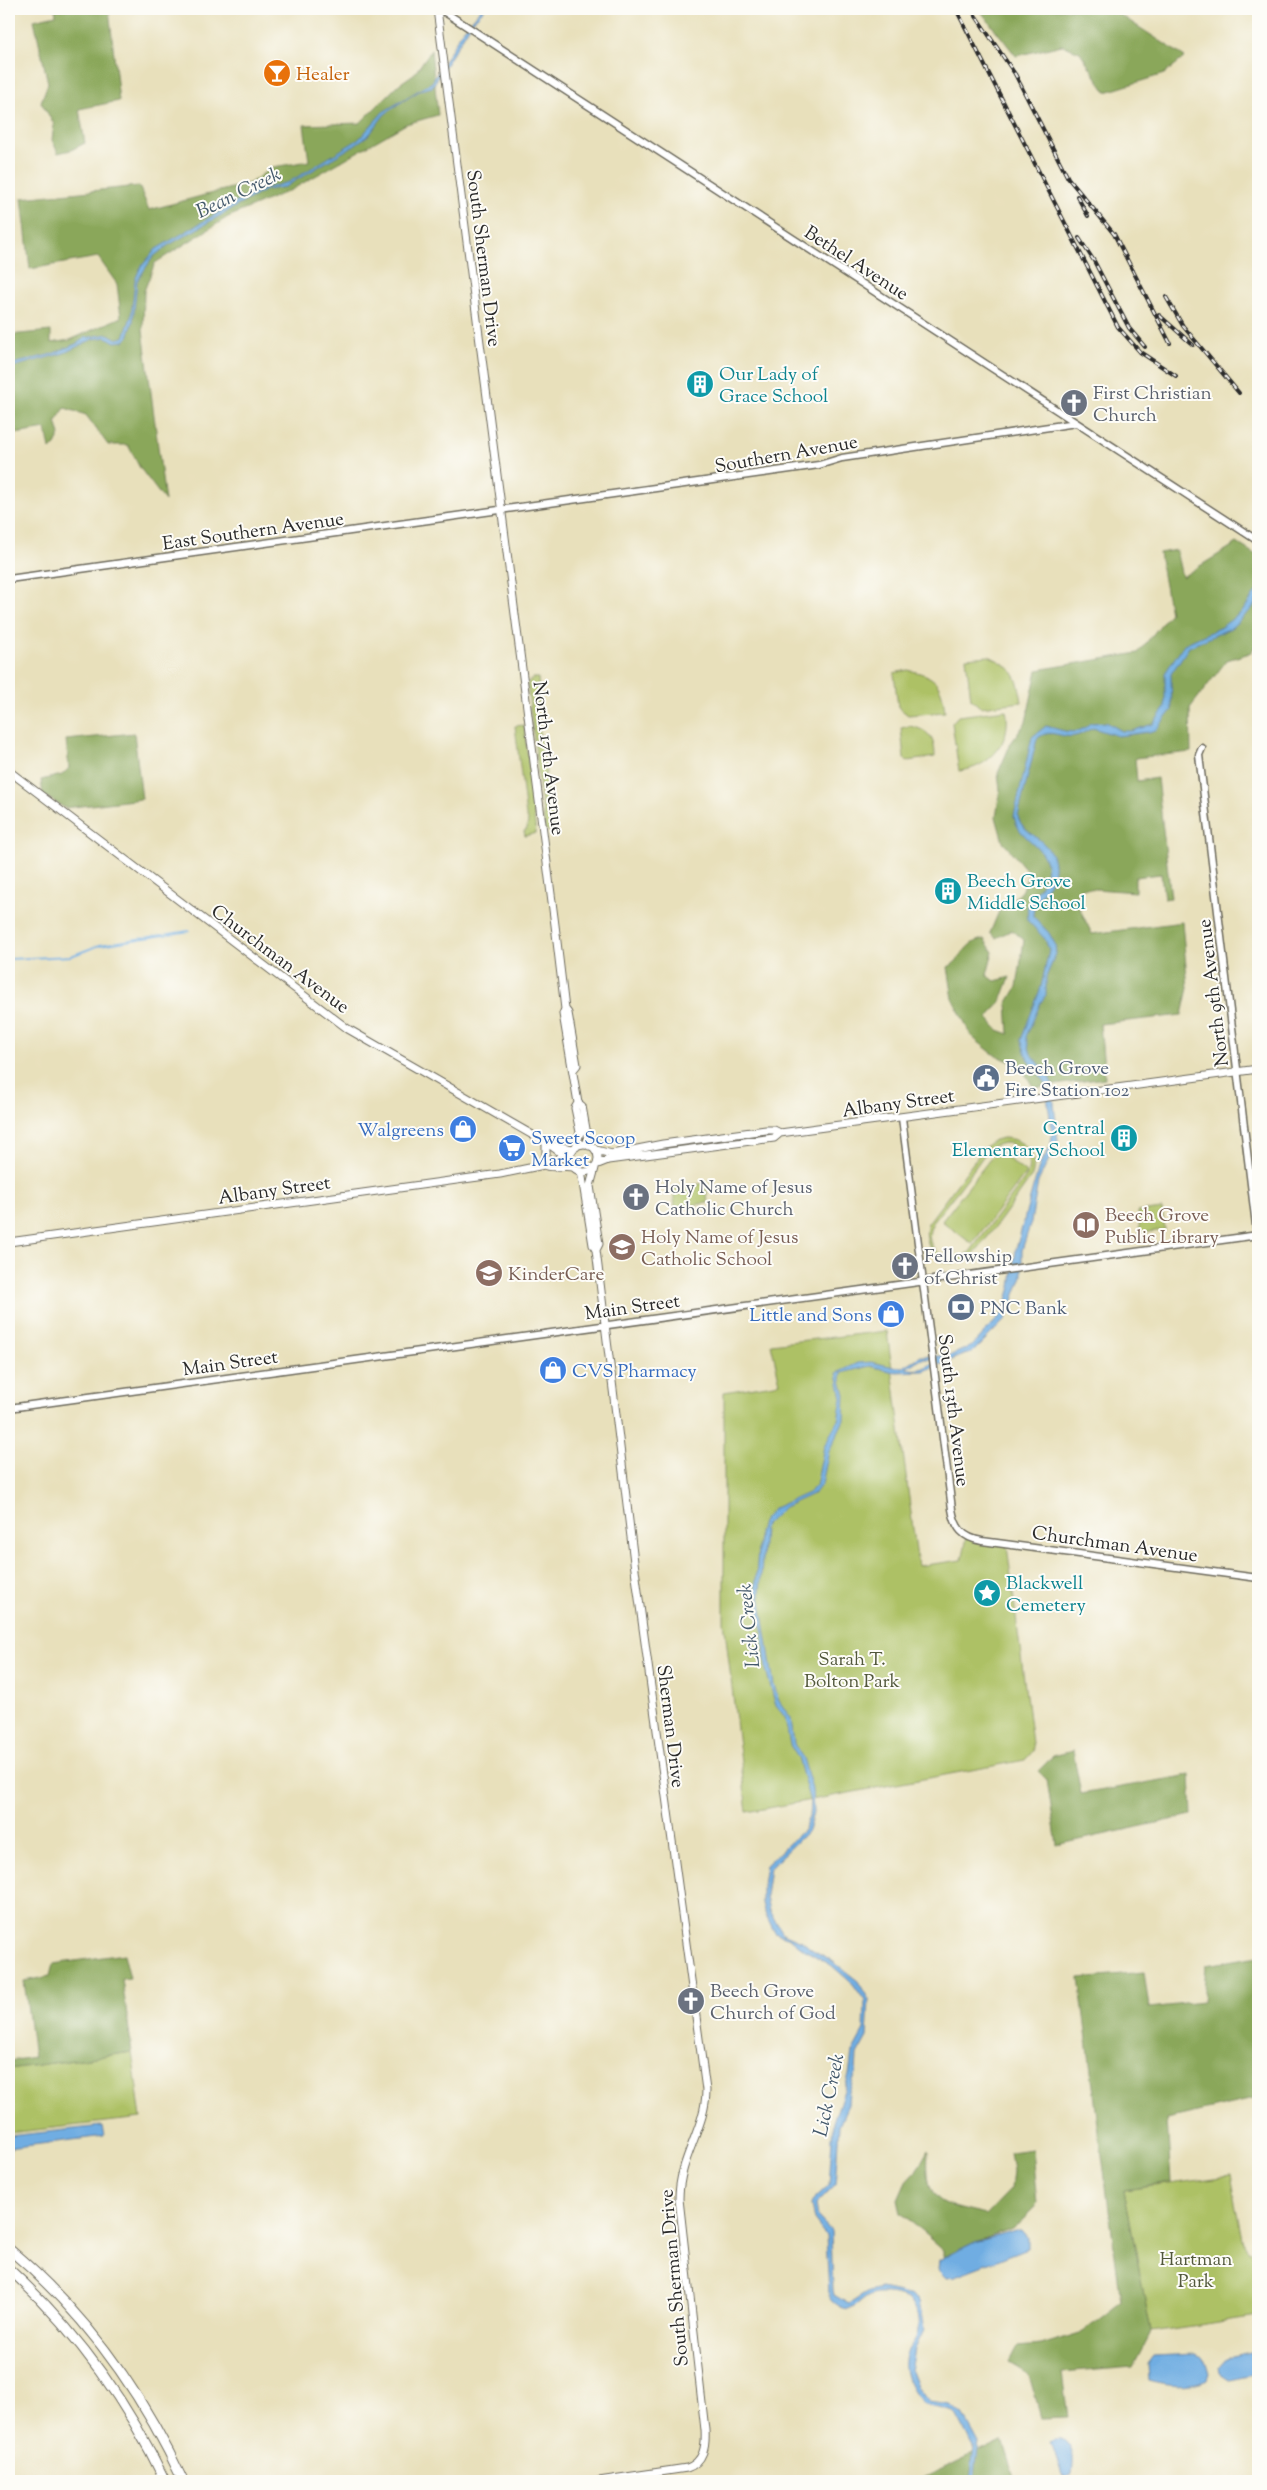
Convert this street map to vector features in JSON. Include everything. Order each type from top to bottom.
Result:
[{"type":"highway","points":[[9,2249],[70,2308],[113,2359],[142,2402],[183,2481]]},
{"type":"highway","points":[[9,2269],[60,2321],[95,2363],[126,2409],[165,2481]]},
{"type":"main road","name":"South Sherman Drive","points":[[439,9],[441,44],[501,511]]},
{"type":"main road","name":"North 17th Avenue","points":[[501,511],[565,1009],[568,1013],[577,1065],[573,1070],[578,1103],[582,1106],[593,1148]]},
{"type":"main road","name":"Churchman Avenue","points":[[9,771],[348,1029],[548,1144],[571,1153]]},
{"type":"main road","name":"Albany Street","points":[[596,1166],[608,1160],[774,1138],[780,1133],[1258,1069]]},
{"type":"main road","name":"North 17th Avenue","points":[[571,1153],[580,1134],[575,1108],[578,1103]]},
{"type":"main road","name":"Albany Street","points":[[593,1148],[612,1154],[663,1144],[766,1130],[774,1130],[780,1133]]},
{"type":"main road","points":[[543,1166],[548,1144]]},
{"type":"main road","points":[[596,1166],[581,1171],[573,1167],[571,1153],[593,1148],[599,1156],[596,1166],[590,1184],[599,1244],[596,1250]]},
{"type":"main road","name":"Albany Street","points":[[543,1166],[547,1162],[571,1153]]},
{"type":"main road","name":"Albany Street","points":[[9,1242],[500,1174],[543,1166],[559,1165],[573,1167]]},
{"type":"main road","points":[[581,1171],[593,1245],[596,1250],[604,1325]]},
{"type":"main road","name":"Sherman Drive","points":[[604,1325],[667,1811],[696,2008]]},
{"type":"main road","name":"South Sherman Drive","points":[[600,2481],[681,2470],[692,2466],[700,2458],[705,2445],[705,2430],[679,2199],[683,2165],[702,2116],[706,2100],[696,2008]]},
{"type":"street","name":"Bethel Avenue","points":[[439,9],[1258,541]]},
{"type":"street","name":"Southern Avenue","points":[[501,511],[819,465],[842,458],[1076,423]]},
{"type":"street","name":"East Southern Avenue","points":[[9,579],[501,511]]},
{"type":"street","name":"North 9th Avenue","points":[[1202,748],[1199,756],[1258,1237]]},
{"type":"street","name":"South 13th Avenue","points":[[902,1118],[954,1518],[960,1531],[967,1537]]},
{"type":"street","name":"Main Street","points":[[9,1408],[1034,1266],[1258,1237]]},
{"type":"street","name":"Churchman Avenue","points":[[967,1537],[982,1542],[1258,1578]]},
{"type":"green space","points":[[55,9],[109,9],[119,101],[79,109],[85,143],[71,150],[58,153],[52,140],[54,124],[41,102],[48,83],[34,20],[56,15]]},
{"type":"green space","points":[[979,9],[1111,9],[1185,57],[1164,74],[1106,92],[1080,52],[1062,45],[1016,56]]},
{"type":"green space","points":[[431,50],[438,115],[406,124],[291,190],[228,217],[155,263],[144,291],[143,330],[165,501],[140,468],[128,445],[108,445],[86,415],[65,408],[56,421],[60,435],[55,445],[50,449],[46,429],[9,435],[9,335],[51,331],[51,343],[70,340],[121,317],[117,284],[98,257],[30,269],[22,198],[139,186],[149,210],[250,183],[273,167],[309,161],[304,125],[360,123],[398,85],[415,73]]},
{"type":"green space","points":[[1237,543],[1258,556],[1258,643],[1250,653],[1227,660],[1190,708],[1191,752],[1135,758],[1137,781],[1157,778],[1171,898],[1164,899],[1161,874],[1135,877],[1135,892],[1082,888],[1075,899],[1092,934],[1182,922],[1188,988],[1182,1015],[1100,1024],[1105,1078],[1034,1088],[1021,1067],[992,1053],[972,1037],[953,999],[948,967],[958,959],[967,947],[984,939],[993,952],[987,975],[995,981],[1010,977],[1001,1001],[988,1018],[998,1030],[1009,1034],[1007,1004],[1017,987],[1024,940],[1012,930],[996,938],[990,933],[1002,904],[1020,894],[1029,873],[1003,842],[996,817],[1000,790],[998,773],[1011,743],[1026,722],[1037,670],[1138,653],[1170,613],[1159,553],[1176,550],[1182,577]]},
{"type":"green space","points":[[989,656],[1004,664],[1013,673],[1019,685],[1022,702],[980,707],[971,699],[966,658]]},
{"type":"green space","points":[[908,670],[925,675],[936,682],[942,694],[945,712],[908,715],[898,707],[894,673]]},
{"type":"green space","points":[[533,678],[538,678],[540,702],[535,705],[546,774],[544,775],[552,808],[554,832],[545,830],[527,683]]},
{"type":"green space","points":[[1006,710],[1006,732],[997,751],[980,765],[959,771],[952,723],[958,716]]},
{"type":"green space","points":[[524,725],[536,833],[525,836],[524,831],[527,829],[528,820],[515,726]]},
{"type":"green space","points":[[910,726],[922,730],[930,736],[934,745],[935,757],[908,761],[904,759],[901,728]]},
{"type":"green space","points":[[134,733],[142,799],[65,808],[43,795],[41,780],[62,775],[69,768],[66,740]]},
{"type":"green space","points":[[1002,1138],[1023,1144],[1031,1154],[1033,1161],[1032,1176],[973,1254],[967,1259],[958,1262],[950,1263],[942,1260],[930,1249],[926,1232],[928,1223],[984,1148],[992,1141]],"holes":[[[1004,1143],[1021,1149],[1025,1154],[1028,1165],[1026,1177],[969,1253],[962,1257],[954,1258],[940,1254],[930,1243],[929,1235],[934,1221],[987,1151],[993,1146]]]},
{"type":"green space","points":[[997,1150],[1026,1173],[972,1244],[942,1221]]},
{"type":"green space","points":[[706,1183],[708,1203],[675,1207],[673,1188]]},
{"type":"green space","points":[[1162,1209],[1165,1230],[1140,1233],[1138,1212]]},
{"type":"green space","name":"Sarah T. Bolton Park","points":[[887,1331],[918,1566],[962,1560],[967,1537],[1007,1545],[1033,1751],[1025,1760],[747,1812],[724,1621],[724,1392],[780,1383],[771,1344]]},
{"type":"green space","points":[[1073,1751],[1081,1794],[1190,1775],[1192,1815],[1057,1845],[1047,1780],[1038,1771],[1053,1756]]},
{"type":"green space","points":[[124,1954],[130,1978],[122,1979],[132,2052],[9,2069],[9,2061],[34,2057],[24,1981],[50,1976],[53,1964]]},
{"type":"green space","points":[[1258,1956],[1258,2098],[1167,2119],[1171,2183],[1124,2190],[1151,2332],[1133,2367],[1062,2373],[1068,2417],[1041,2418],[1029,2375],[1009,2363],[1017,2347],[1041,2345],[1083,2332],[1121,2302],[1079,1978],[1144,1972],[1149,2008],[1203,2002],[1206,1965]]},
{"type":"green space","points":[[132,2052],[141,2118],[9,2133],[9,2069]]},
{"type":"green space","points":[[1032,2149],[1037,2205],[1012,2229],[975,2242],[944,2257],[944,2250],[901,2213],[898,2200],[905,2184],[916,2172],[928,2150],[929,2181],[938,2199],[957,2208],[986,2215],[1011,2189],[1013,2171],[1010,2152]]},
{"type":"green space","name":"Hartman Park","points":[[1230,2176],[1242,2239],[1249,2252],[1258,2251],[1258,2316],[1151,2332],[1124,2190]]},
{"type":"green space","points":[[1002,2440],[1015,2481],[917,2481]]},
{"type":"water","name":"Bean Creek","points":[[481,9],[485,9],[473,21],[432,87],[421,90],[397,105],[384,115],[370,134],[285,187],[266,190],[167,246],[153,257],[137,281],[133,322],[128,337],[124,341],[115,342],[106,337],[93,339],[64,353],[9,368],[9,365],[52,354],[78,343],[84,338],[108,334],[117,339],[124,337],[131,317],[135,280],[140,268],[156,249],[240,200],[263,189],[289,182],[359,139],[383,112],[432,82],[462,31]]},
{"type":"water","points":[[1258,589],[1258,600],[1251,610],[1231,628],[1189,647],[1171,674],[1172,710],[1156,730],[1118,736],[1093,728],[1075,736],[1046,734],[1037,739],[1018,816],[1025,828],[1048,848],[1052,855],[1054,872],[1052,879],[1037,902],[1033,916],[1049,933],[1055,944],[1056,954],[1046,977],[1046,995],[1041,1002],[1026,1037],[1031,1054],[1048,1074],[1052,1084],[1058,1141],[1038,1182],[1031,1222],[1022,1250],[1022,1276],[1006,1319],[974,1351],[924,1371],[894,1372],[870,1366],[842,1373],[841,1380],[845,1395],[844,1420],[829,1451],[822,1484],[815,1493],[784,1507],[764,1527],[760,1594],[774,1685],[779,1701],[791,1718],[794,1744],[803,1758],[812,1789],[813,1813],[808,1831],[770,1868],[766,1896],[769,1911],[783,1933],[802,1941],[858,1981],[869,2000],[867,2037],[857,2055],[856,2073],[849,2091],[848,2105],[839,2126],[835,2185],[816,2204],[818,2217],[831,2231],[834,2295],[849,2304],[868,2292],[881,2289],[913,2296],[919,2301],[924,2330],[915,2349],[911,2371],[917,2387],[929,2402],[949,2405],[963,2414],[979,2443],[974,2481],[970,2481],[974,2448],[957,2416],[953,2412],[922,2404],[905,2372],[906,2355],[916,2338],[918,2326],[916,2311],[912,2303],[906,2298],[896,2295],[876,2294],[849,2309],[834,2303],[829,2295],[826,2236],[814,2220],[811,2205],[812,2201],[829,2185],[833,2123],[849,2075],[852,2052],[864,2030],[865,2001],[853,1984],[831,1965],[805,1950],[790,1938],[775,1933],[762,1903],[766,1865],[803,1830],[809,1817],[810,1802],[798,1758],[790,1745],[785,1717],[776,1706],[766,1670],[763,1634],[755,1595],[759,1532],[762,1522],[774,1508],[808,1493],[816,1486],[824,1446],[838,1420],[842,1398],[837,1373],[858,1363],[871,1362],[903,1367],[921,1356],[949,1356],[972,1346],[1003,1313],[1011,1287],[1016,1249],[1040,1164],[1051,1146],[1052,1132],[1045,1082],[1028,1060],[1021,1040],[1041,987],[1049,950],[1045,939],[1028,921],[1028,905],[1043,882],[1047,870],[1046,863],[1039,850],[1020,830],[1014,816],[1032,737],[1046,726],[1074,732],[1085,728],[1090,723],[1106,722],[1122,731],[1131,731],[1153,724],[1165,708],[1165,673],[1184,644],[1221,627],[1242,612]],"holes":[[[922,1359],[938,1359],[923,1368],[906,1368]]]},
{"type":"water","points":[[102,2126],[104,2136],[9,2148],[9,2136]]},
{"type":"water","points":[[1022,2230],[1028,2237],[1028,2248],[955,2276],[946,2277],[938,2269],[939,2260],[975,2242]]},
{"type":"water","points":[[1251,2352],[1258,2353],[1258,2373],[1229,2379],[1220,2373],[1219,2367],[1228,2357]]},
{"type":"water","points":[[1196,2354],[1204,2357],[1209,2374],[1207,2380],[1186,2386],[1149,2381],[1148,2364],[1154,2356]]},
{"type":"water","points":[[1061,2438],[1069,2446],[1073,2454],[1072,2475],[1065,2477],[1062,2476],[1051,2442]]},
{"type":"waterway","points":[[9,959],[71,956],[100,945],[189,931]]},
{"type":"railway","points":[[956,9],[1118,327],[1140,352],[1176,376]]},
{"type":"railway","points":[[971,9],[1015,74],[1068,178],[1114,234],[1170,343]]},
{"type":"railway","points":[[1077,196],[1088,216]]},
{"type":"railway","points":[[1079,238],[1094,261],[1129,328],[1145,347]]},
{"type":"railway","points":[[1166,297],[1183,326],[1239,393]]},
{"type":"railway","points":[[1159,315],[1193,345]]},
{"type":"place","name":"Healer","points":[[277,73]]},
{"type":"place","name":"Our Lady of Grace School","points":[[700,384]]},
{"type":"place","name":"First Christian Church","points":[[1074,403]]},
{"type":"place","name":"Beech Grove Middle School","points":[[948,891]]},
{"type":"place","name":"Beech Grove Fire Station 102","points":[[986,1078]]},
{"type":"place","name":"Walgreens","points":[[463,1129]]},
{"type":"place","name":"Central Elementary School","points":[[1124,1138]]},
{"type":"place","name":"Sweet Scoop Market","points":[[512,1148]]},
{"type":"place","name":"Holy Name of Jesus Catholic Church","points":[[636,1197]]},
{"type":"place","name":"Beech Grove Public Library","points":[[1086,1225]]},
{"type":"place","name":"Holy Name of Jesus Catholic School","points":[[622,1247]]},
{"type":"place","name":"Fellowship of Christ","points":[[905,1266]]},
{"type":"place","name":"KinderCare","points":[[489,1273]]},
{"type":"place","name":"PNC Bank","points":[[961,1307]]},
{"type":"place","name":"Little and Sons","points":[[891,1314]]},
{"type":"place","name":"CVS Pharmacy","points":[[553,1370]]},
{"type":"place","name":"Blackwell Cemetery","points":[[987,1593]]},
{"type":"place","name":"Beech Grove Church of God","points":[[691,2001]]},
{"type":"water label","name":"Lick Creek","points":[[748,1626]]},
{"type":"water label","name":"Lick Creek","points":[[828,2095]]}]
